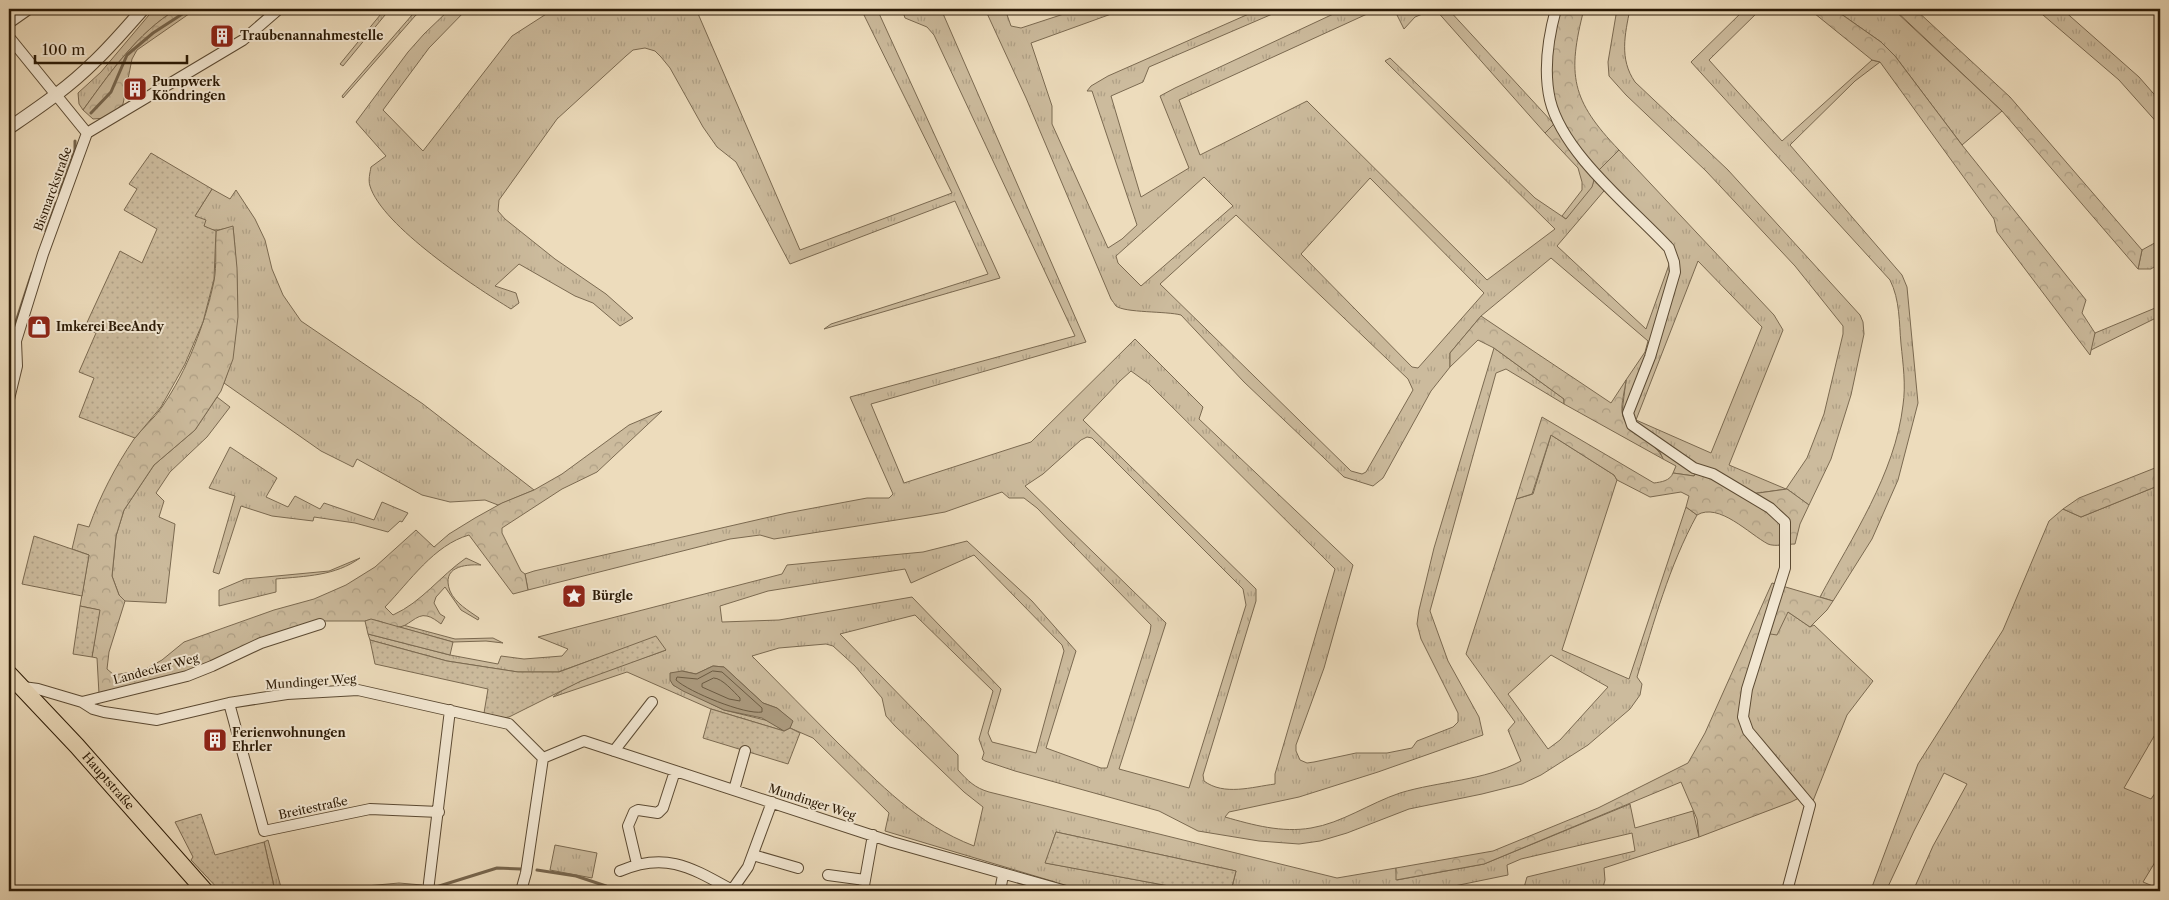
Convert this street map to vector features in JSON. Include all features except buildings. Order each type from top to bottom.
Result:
[{"type":"main road","name":"Hauptstraße","points":[[9,674],[23,687],[205,891]]},
{"type":"street","points":[[9,23],[29,9]]},
{"type":"street","points":[[9,128],[56,95],[93,63],[143,9]]},
{"type":"street","points":[[9,37],[13,49],[56,95],[87,133],[243,40],[280,9]]},
{"type":"street","points":[[1556,9],[1547,53],[1546,76],[1550,100],[1557,120],[1570,142],[1585,161],[1669,248],[1674,262],[1675,272],[1673,281],[1650,357],[1628,413],[1632,425],[1694,468],[1713,474],[1770,508],[1785,522],[1785,568],[1747,689],[1743,717],[1748,731],[1810,805],[1787,891]]},
{"type":"street","name":"Bismarckstraße","points":[[9,399],[17,366],[13,341],[87,133]]},
{"type":"street","name":"Landecker Weg","points":[[82,702],[187,676],[260,643],[320,624]]},
{"type":"street","points":[[23,687],[38,689],[82,702]]},
{"type":"street","name":"Mundinger Weg","points":[[82,702],[93,709],[104,712],[157,720],[229,703],[287,694],[358,690],[509,724],[543,758],[584,741],[873,835],[1003,875],[1066,891]]},
{"type":"street","points":[[614,751],[652,702]]},
{"type":"street","name":"Breitestraße","points":[[229,703],[264,831],[370,809],[439,812]]},
{"type":"street","points":[[428,891],[450,710]]},
{"type":"street","points":[[734,790],[745,751]]},
{"type":"street","points":[[521,891],[526,872],[543,758]]},
{"type":"street","points":[[637,864],[628,826],[634,812],[638,810],[658,813],[663,808],[675,771]]},
{"type":"street","points":[[620,871],[637,864],[656,861],[690,867],[732,891],[748,867],[772,802]]},
{"type":"street","points":[[863,891],[873,835]]},
{"type":"street","points":[[753,855],[798,868]]},
{"type":"street","points":[[828,875],[865,880]]},
{"type":"street","points":[[1000,891],[1003,875]]},
{"type":"green space","points":[[154,9],[177,9],[149,30],[137,42],[114,68],[83,110],[79,104],[78,93],[101,72]]},
{"type":"green space","points":[[177,9],[196,9],[137,50],[132,59],[123,104],[106,118],[93,119],[83,110],[103,82],[149,30]]},
{"type":"green space","points":[[385,9],[390,9],[343,66],[340,64]]},
{"type":"green space","points":[[406,9],[423,9],[343,98],[342,96],[412,15]]},
{"type":"green space","points":[[450,9],[467,9],[429,48],[383,110],[423,151],[512,36],[554,9],[696,9],[800,250],[952,193],[861,9],[877,9],[1000,278],[824,329],[831,324],[988,274],[955,201],[790,264],[736,162],[717,147],[703,127],[670,68],[655,51],[645,48],[633,50],[557,119],[499,200],[498,211],[505,219],[555,259],[606,294],[633,318],[620,326],[593,303],[575,296],[519,264],[495,286],[516,293],[519,303],[511,309],[454,271],[410,237],[392,219],[378,202],[369,181],[371,167],[386,156],[356,122],[408,52]]},
{"type":"green space","points":[[902,9],[941,9],[1086,342],[871,404],[904,483],[1031,442],[1135,339],[1203,407],[1199,419],[1353,565],[1324,668],[1296,745],[1296,751],[1300,760],[1307,763],[1356,753],[1387,753],[1412,748],[1417,741],[1453,727],[1458,722],[1458,713],[1421,639],[1417,624],[1434,548],[1494,348],[1564,399],[1564,404],[1506,369],[1496,373],[1430,611],[1448,661],[1479,717],[1483,735],[1378,772],[1299,797],[1229,812],[1225,817],[1278,829],[1311,828],[1334,822],[1400,793],[1477,777],[1507,768],[1521,761],[1508,730],[1515,722],[1466,654],[1516,499],[1533,494],[1551,435],[1614,475],[1617,480],[1562,650],[1629,679],[1686,507],[1697,515],[1678,554],[1656,615],[1637,677],[1642,684],[1640,695],[1630,709],[1588,745],[1541,775],[1522,784],[1409,809],[1347,833],[1320,841],[1299,844],[1259,841],[1198,831],[1159,811],[1015,771],[982,759],[984,753],[979,739],[993,691],[915,615],[840,634],[958,755],[958,770],[965,778],[989,792],[1337,878],[1396,868],[1397,880],[1484,864],[1630,804],[1635,828],[1693,811],[1699,837],[1604,868],[1605,880],[1602,891],[1523,891],[1527,877],[1635,851],[1632,833],[1521,859],[1507,865],[1508,875],[1430,891],[1231,891],[1236,871],[1056,832],[1046,863],[1196,891],[1066,891],[1054,888],[1055,882],[885,831],[889,813],[813,738],[790,728],[792,721],[777,708],[763,703],[724,667],[713,666],[696,674],[682,671],[673,685],[724,710],[769,721],[784,731],[711,709],[627,672],[553,697],[576,683],[666,650],[597,658],[558,672],[518,672],[447,661],[370,640],[368,634],[450,655],[498,664],[501,656],[524,659],[562,656],[568,649],[538,637],[782,574],[787,565],[923,552],[967,541],[1032,601],[1076,651],[1046,748],[1101,768],[1107,768],[1151,625],[1037,508],[1024,498],[1009,498],[1002,492],[945,512],[922,516],[774,539],[760,535],[730,539],[528,590],[525,574],[534,571],[787,513],[867,498],[889,498],[893,494],[850,397],[1075,336],[934,35],[927,27],[905,18]],"holes":[[[1131,371],[1149,384],[1335,569],[1275,774],[1275,784],[1229,789],[1212,786],[1204,781],[1203,775],[1256,601],[1256,589],[1083,420]],[[1087,437],[1092,438],[1243,589],[1246,605],[1189,788],[1119,769],[1166,623],[1025,486],[1043,474],[1081,440]],[[974,555],[1062,645],[1064,651],[1036,753],[992,742],[988,733],[1001,689],[912,597],[779,620],[722,622],[720,606],[768,591],[905,569],[911,583]],[[826,644],[833,646],[855,666],[882,698],[886,716],[895,726],[964,792],[983,807],[974,846],[935,826],[900,802],[752,656],[779,648]],[[1551,655],[1608,687],[1560,740],[1548,749],[1508,694]]]},
{"type":"green space","points":[[985,9],[1005,9],[1011,26],[1021,28],[1079,9],[1125,9],[1031,43],[1052,106],[1052,124],[1108,248],[1122,239],[1137,225],[1092,91],[1087,91],[1091,86],[1108,76],[1260,9],[1284,9],[1149,67],[1143,82],[1111,96],[1141,197],[1189,168],[1160,96],[1344,9],[1378,9],[1179,100],[1200,155],[1307,101],[1487,280],[1555,229],[1385,61],[1390,58],[1535,198],[1566,219],[1596,173],[1619,150],[1774,315],[1783,330],[1729,465],[1786,489],[1807,458],[1824,414],[1843,334],[1843,326],[1795,266],[1706,171],[1626,95],[1609,76],[1608,62],[1617,9],[1630,9],[1625,37],[1625,55],[1630,73],[1635,82],[1728,170],[1860,315],[1863,322],[1864,334],[1851,395],[1831,459],[1809,505],[1787,489],[1744,495],[1696,472],[1694,476],[1673,473],[1676,466],[1663,459],[1659,450],[1627,426],[1622,412],[1626,380],[1645,352],[1648,341],[1551,258],[1481,316],[1450,353],[1450,367],[1431,391],[1383,478],[1373,486],[1344,477],[1244,382],[1181,315],[1128,310],[1115,305],[1026,98]],"holes":[[[1204,177],[1233,206],[1141,286],[1118,263],[1116,256]],[[1370,178],[1484,293],[1418,368],[1412,367],[1301,254]],[[1609,185],[1671,247],[1670,262],[1646,329],[1557,246]],[[1236,215],[1408,379],[1413,390],[1366,472],[1362,474],[1351,471],[1160,284]],[[1698,261],[1762,327],[1711,453],[1636,420]]]},
{"type":"green space","points":[[1394,9],[1435,9],[1415,17],[1404,29]]},
{"type":"green space","points":[[1435,9],[1448,9],[1554,124],[1545,133]]},
{"type":"green space","points":[[1558,9],[1584,9],[1576,52],[1577,86],[1582,101],[1591,116],[1619,150],[1596,173],[1592,187],[1566,219],[1562,216],[1582,190],[1582,182],[1578,168],[1545,133],[1554,124],[1548,76]]},
{"type":"green space","points":[[1745,9],[1761,9],[1709,60],[1782,141],[1872,60],[1880,62],[1855,81],[1790,145],[1902,275],[1907,287],[1918,403],[1898,480],[1872,539],[1833,601],[1820,597],[1882,480],[1898,431],[1904,397],[1904,382],[1897,303],[1890,280],[1691,62]]},
{"type":"green space","points":[[1809,9],[1834,9],[1881,42],[1895,56],[1962,145],[2086,300],[2082,313],[2095,333],[2090,355],[1997,232],[1994,219],[1880,62],[1872,60]]},
{"type":"green space","points":[[1834,9],[1893,9],[2002,111],[1962,145],[1895,56],[1881,42]]},
{"type":"green space","points":[[1894,9],[1915,9],[2010,97],[2142,250],[2138,269],[2002,111]]},
{"type":"green space","points":[[2036,9],[2062,9],[2139,77],[2160,101],[2160,126],[2119,80]]},
{"type":"green space","points":[[151,153],[212,189],[195,216],[206,220],[204,226],[216,231],[214,279],[203,322],[185,364],[161,407],[135,438],[79,417],[94,378],[79,372],[96,333],[84,329],[120,251],[142,263],[157,229],[124,210],[137,189],[129,184]]},
{"type":"green space","points":[[212,189],[230,199],[236,190],[255,219],[265,240],[272,269],[283,295],[301,321],[423,404],[534,490],[498,505],[485,500],[450,502],[422,495],[357,459],[353,467],[321,451],[224,383],[230,364],[237,325],[236,267],[233,227],[212,230],[204,226],[195,216]]},
{"type":"green space","points":[[233,226],[237,268],[238,317],[233,359],[221,391],[195,430],[154,465],[124,510],[116,536],[112,576],[119,595],[125,601],[109,652],[107,669],[114,675],[144,670],[162,660],[184,642],[274,610],[314,599],[346,585],[375,567],[416,530],[434,547],[449,534],[475,518],[502,503],[534,490],[562,474],[629,425],[662,411],[597,472],[562,489],[502,528],[502,533],[521,571],[525,574],[528,590],[513,594],[469,535],[456,540],[434,555],[413,575],[385,607],[393,615],[403,610],[466,558],[481,565],[461,566],[451,572],[448,583],[455,599],[479,618],[478,620],[461,610],[445,587],[436,597],[434,603],[440,614],[445,617],[441,624],[427,616],[416,618],[401,627],[373,620],[316,621],[261,640],[203,668],[99,694],[97,658],[92,657],[99,610],[80,606],[89,555],[72,549],[78,524],[89,527],[103,493],[120,460],[134,439],[162,407],[187,363],[206,314],[215,275],[216,231]]},
{"type":"green space","points":[[2160,240],[2160,263],[2151,269],[2138,269],[2142,250]]},
{"type":"green space","points":[[2160,306],[2160,316],[2089,351],[2095,333]]},
{"type":"green space","points":[[1481,316],[1611,403],[1626,380],[1622,408],[1624,420],[1634,432],[1654,446],[1663,459],[1564,404],[1564,399],[1494,348],[1478,340],[1450,367],[1450,353]]},
{"type":"green space","points":[[217,397],[230,407],[207,437],[170,472],[156,493],[164,501],[159,517],[175,524],[166,603],[125,601],[119,595],[112,576],[116,536],[124,510],[154,465],[195,430]]},
{"type":"green space","points":[[1542,417],[1654,483],[1668,479],[1673,473],[1694,476],[1697,472],[1744,495],[1787,489],[1809,505],[1800,524],[1795,544],[1771,545],[1724,516],[1706,512],[1697,515],[1686,507],[1689,496],[1681,492],[1650,497],[1617,480],[1614,475],[1551,435],[1532,494],[1516,499]]},
{"type":"green space","points":[[230,447],[277,478],[266,497],[288,507],[295,496],[320,509],[324,503],[374,520],[382,502],[408,513],[402,522],[400,521],[388,532],[355,523],[314,517],[313,521],[272,516],[241,506],[219,574],[213,572],[235,496],[209,488]]},
{"type":"green space","points":[[2160,466],[2160,485],[2081,517],[2063,509],[2079,498]]},
{"type":"green space","points":[[2160,485],[2160,726],[2124,788],[2151,799],[2160,786],[2160,854],[2143,882],[2160,889],[2160,891],[1913,891],[1933,846],[1967,784],[1944,773],[1886,891],[1872,887],[1918,764],[2003,630],[2049,521],[2063,509],[2081,517]]},
{"type":"green space","points":[[34,536],[89,555],[82,596],[22,584]]},
{"type":"green space","points":[[360,558],[330,572],[276,579],[276,592],[219,606],[219,590],[245,579],[329,571]]},
{"type":"green space","points":[[1772,583],[1833,601],[1810,627],[1788,612],[1777,635],[1764,633],[1742,718],[1801,797],[1699,837],[1697,819],[1681,782],[1484,864],[1396,880],[1396,868],[1493,851],[1598,808],[1688,763],[1705,733]]},
{"type":"green space","points":[[80,606],[100,610],[92,657],[73,654]]},
{"type":"green space","points":[[1788,612],[1810,627],[1814,625],[1873,681],[1847,715],[1811,806],[1747,731],[1746,688],[1764,633]]},
{"type":"green space","points":[[371,619],[453,642],[450,655],[368,634],[365,621]]},
{"type":"green space","points":[[403,625],[455,639],[493,638],[503,643],[486,641],[453,642],[399,627]]},
{"type":"green space","points":[[656,636],[666,650],[581,681],[504,718],[484,713],[488,689],[375,664],[370,640],[447,661],[518,672],[559,672]]},
{"type":"green space","points":[[711,709],[784,731],[790,728],[800,733],[788,764],[703,738]]},
{"type":"green space","points":[[201,814],[215,855],[264,842],[275,891],[220,891],[191,860],[193,857],[175,822]]},
{"type":"green space","points":[[1056,832],[1236,871],[1231,891],[1196,891],[1045,863]]},
{"type":"green space","points":[[268,840],[282,891],[275,891],[264,842]]},
{"type":"green space","points":[[555,845],[597,853],[592,878],[550,870]]},
{"type":"green space","points":[[399,883],[422,885],[418,891],[335,891],[344,888]]},
{"type":"water","points":[[713,666],[724,667],[763,703],[777,708],[793,721],[790,728],[784,731],[762,718],[724,710],[683,691],[673,685],[670,680],[670,673],[682,671],[696,674]]},
{"type":"waterway","points":[[91,113],[111,92],[127,55],[153,33],[190,9]]},
{"type":"waterway","points":[[59,193],[75,150],[75,141]]},
{"type":"waterway","points":[[46,231],[56,203]]},
{"type":"waterway","points":[[12,334],[32,273]]},
{"type":"waterway","points":[[436,887],[497,868],[521,869]]},
{"type":"waterway","points":[[537,870],[576,876],[606,886]]},
{"type":"waterway","points":[[356,891],[389,888],[415,890]]},
{"type":"place","name":"Traubenannahmestelle","points":[[222,36]]},
{"type":"place","name":"Pumpwerk Köndringen","points":[[135,89]]},
{"type":"place","name":"Imkerei BeeAndy","points":[[39,327]]},
{"type":"place","name":"Bürgle","points":[[574,596]]},
{"type":"place","name":"Ferienwohnungen Ehrler","points":[[215,740]]}]
